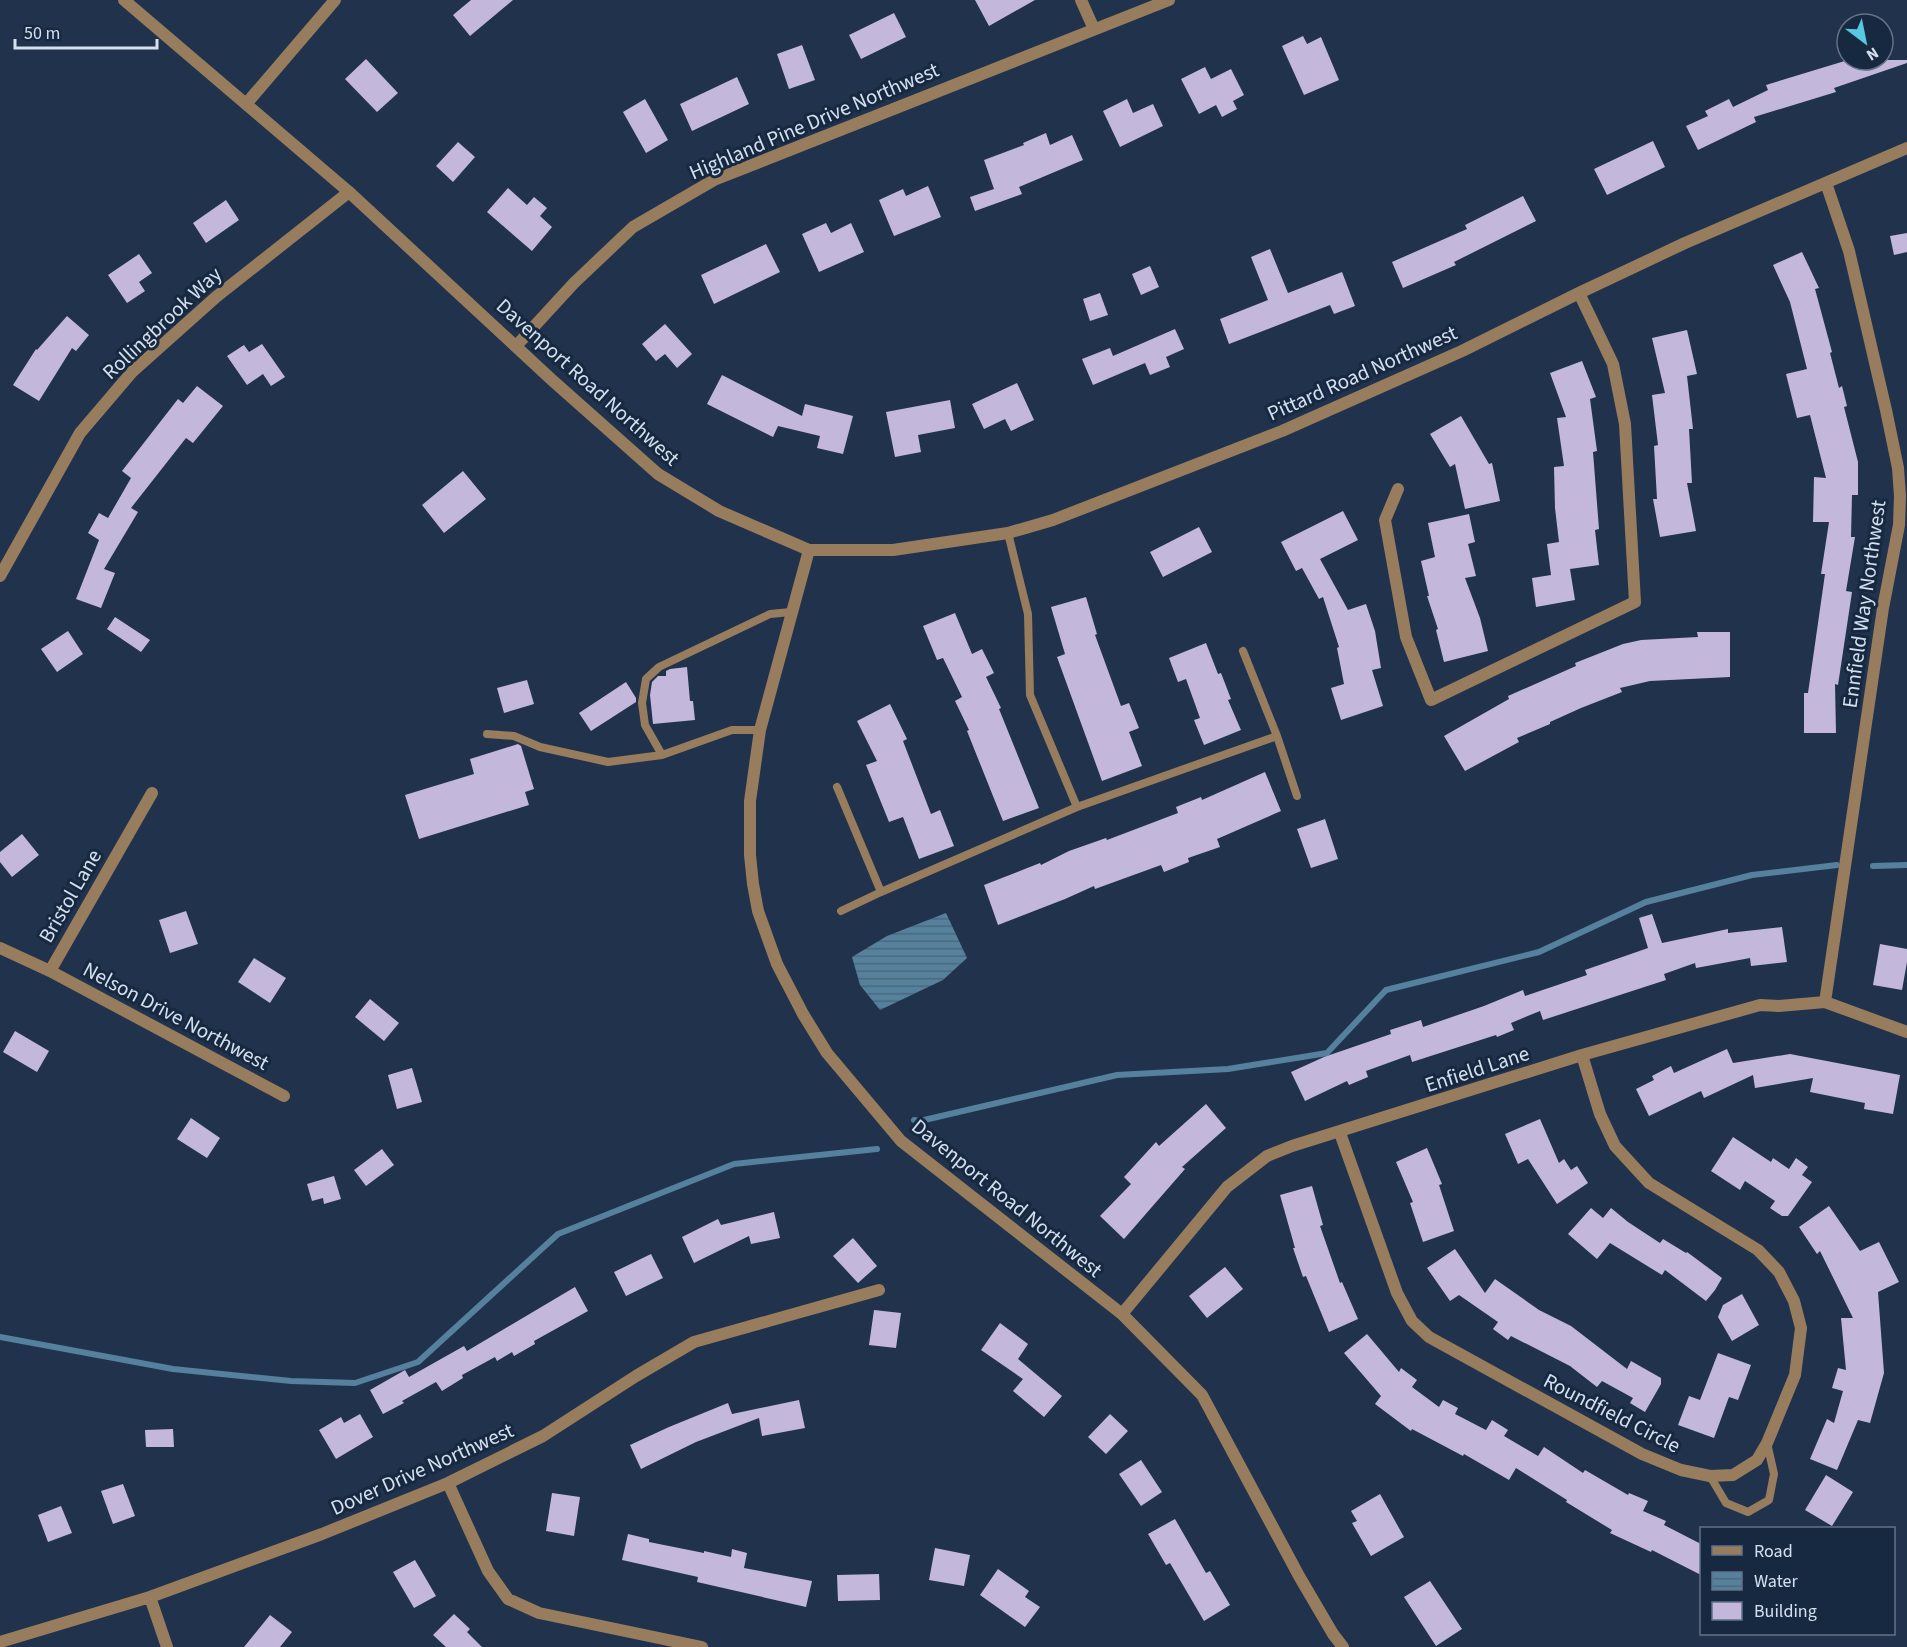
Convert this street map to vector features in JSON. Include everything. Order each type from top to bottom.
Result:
[{"type":"street","name":"Davenport Road Northwest","points":[[124,0],[349,192],[517,345],[552,380],[658,474],[719,511],[809,550],[760,730],[750,809],[750,855],[753,884],[758,910],[777,964],[803,1014],[827,1053],[901,1141],[1122,1314],[1202,1395],[1299,1576],[1343,1647]]},
{"type":"street","points":[[246,104],[335,0]]},
{"type":"street","points":[[1081,0],[1094,29]]},
{"type":"street","name":"Highland Pine Drive Northwest","points":[[517,345],[574,283],[633,227],[714,180],[1169,0]]},
{"type":"street","name":"Pittard Road Northwest","points":[[809,550],[893,550],[1008,533],[1053,520],[1282,430],[1462,351],[1686,243],[1907,148]]},
{"type":"street","name":"Ennfield Way Northwest","points":[[1825,1002],[1882,608],[1899,525],[1900,496],[1898,468],[1860,296],[1849,251],[1826,183]]},
{"type":"street","name":"Rollingbrook Way","points":[[0,576],[80,433],[132,372],[216,297],[349,192]]},
{"type":"street","points":[[1398,489],[1385,520],[1406,637],[1431,700],[1635,602],[1625,424],[1613,364],[1580,293]]},
{"type":"street","name":"Bristol Lane","points":[[0,948],[50,971],[152,793]]},
{"type":"street","name":"Nelson Drive Northwest","points":[[50,971],[284,1096]]},
{"type":"street","name":"Enfield Lane","points":[[1122,1314],[1227,1187],[1267,1156],[1582,1055],[1760,1005],[1779,1006],[1825,1002],[1907,1032]]},
{"type":"street","name":"Roundfield Circle","points":[[1340,1133],[1397,1293],[1412,1321],[1429,1337],[1642,1454],[1681,1470],[1710,1476],[1732,1475],[1757,1460],[1767,1443],[1795,1375],[1801,1328],[1794,1301],[1779,1272],[1758,1250],[1649,1184],[1615,1146],[1600,1114],[1582,1055]]},
{"type":"street","name":"Dover Drive Northwest","points":[[0,1642],[150,1597],[322,1534],[448,1483],[543,1436],[694,1342],[879,1290]]},
{"type":"street","points":[[448,1483],[488,1571],[508,1599],[539,1613],[702,1647]]},
{"type":"street","points":[[150,1597],[167,1647]]},
{"type":"lane","points":[[1008,533],[1028,614],[1030,695],[1077,807]]},
{"type":"lane","points":[[662,755],[645,725],[642,703],[646,679],[659,667],[770,614],[791,612]]},
{"type":"lane","points":[[1243,651],[1277,736],[1297,796]]},
{"type":"lane","points":[[487,734],[514,735],[540,747],[608,762],[662,755],[732,730],[760,730]]},
{"type":"lane","points":[[841,911],[881,891],[1077,807],[1277,736]]},
{"type":"lane","points":[[837,787],[881,891]]},
{"type":"lane","points":[[1710,1476],[1726,1503],[1748,1512],[1769,1500],[1774,1474],[1767,1443]]},
{"type":"water","points":[[946,913],[967,958],[943,980],[880,1010],[860,985],[852,957],[887,936]]},
{"type":"building","points":[[471,0],[513,0],[470,36],[453,15]]},
{"type":"building","points":[[975,0],[1035,0],[989,26]]},
{"type":"building","points":[[894,13],[906,37],[861,59],[849,35]]},
{"type":"building","points":[[1303,36],[1307,44],[1321,37],[1339,80],[1304,95],[1282,46]]},
{"type":"building","points":[[802,45],[815,80],[789,89],[777,54]]},
{"type":"building","points":[[366,59],[398,93],[377,112],[345,79]]},
{"type":"building","points":[[1895,60],[1907,60],[1907,63],[1895,67]]},
{"type":"building","points":[[1835,64],[1835,72],[1881,72],[1834,88],[1836,92],[1754,117],[1756,122],[1698,150],[1686,126],[1708,116],[1705,111],[1729,99],[1733,107],[1768,90],[1766,85]]},
{"type":"building","points":[[1205,67],[1211,79],[1231,69],[1244,95],[1233,101],[1237,109],[1222,117],[1216,105],[1199,114],[1181,79]]},
{"type":"building","points":[[737,77],[749,104],[692,131],[680,104]]},
{"type":"building","points":[[645,99],[668,140],[646,153],[623,112]]},
{"type":"building","points":[[1127,99],[1133,113],[1153,104],[1163,126],[1120,147],[1103,111]]},
{"type":"building","points":[[1046,133],[1050,145],[1072,135],[1083,160],[1019,187],[1022,194],[975,211],[970,197],[994,189],[984,160],[1024,145],[1023,143]]},
{"type":"building","points":[[1653,141],[1665,167],[1607,195],[1594,169]]},
{"type":"building","points":[[458,142],[475,157],[453,182],[436,166]]},
{"type":"building","points":[[928,186],[941,217],[894,236],[879,200],[903,189],[906,196]]},
{"type":"building","points":[[508,188],[527,205],[534,197],[547,208],[540,216],[552,227],[532,251],[487,212]]},
{"type":"building","points":[[1523,196],[1536,221],[1454,262],[1456,265],[1403,288],[1392,262],[1467,229],[1465,225]]},
{"type":"building","points":[[226,200],[239,220],[206,243],[193,223]]},
{"type":"building","points":[[826,223],[831,233],[851,223],[864,252],[819,272],[802,234]]},
{"type":"building","points":[[1907,233],[1907,252],[1894,255],[1890,236]]},
{"type":"building","points":[[766,244],[780,272],[714,304],[701,275]]},
{"type":"building","points":[[1270,249],[1288,293],[1342,272],[1355,306],[1334,314],[1330,305],[1229,344],[1220,319],[1268,300],[1251,257]]},
{"type":"building","points":[[1802,252],[1819,288],[1815,289],[1839,388],[1842,386],[1847,406],[1844,407],[1858,462],[1858,495],[1852,495],[1851,537],[1855,537],[1846,591],[1852,592],[1838,685],[1835,684],[1836,733],[1804,733],[1804,693],[1808,693],[1825,574],[1821,574],[1829,522],[1813,522],[1814,477],[1826,478],[1810,415],[1797,418],[1786,374],[1807,369],[1790,302],[1773,265]]},
{"type":"building","points":[[139,254],[152,273],[139,282],[145,291],[127,303],[108,275]]},
{"type":"building","points":[[1150,266],[1159,287],[1141,295],[1132,274]]},
{"type":"building","points":[[1100,293],[1108,315],[1090,321],[1083,299]]},
{"type":"building","points":[[67,316],[89,335],[76,351],[72,348],[39,401],[13,385],[36,349]]},
{"type":"building","points":[[665,324],[692,354],[677,368],[665,354],[656,361],[642,344]]},
{"type":"building","points":[[1175,329],[1184,349],[1166,357],[1170,367],[1150,375],[1145,363],[1093,385],[1082,359],[1110,348],[1113,356]]},
{"type":"building","points":[[1687,330],[1697,374],[1687,376],[1693,429],[1689,429],[1692,483],[1687,483],[1696,531],[1660,537],[1653,499],[1657,499],[1654,446],[1658,445],[1652,395],[1665,393],[1652,338]]},
{"type":"building","points":[[262,344],[285,377],[271,386],[263,374],[247,385],[227,356],[244,345],[249,352]]},
{"type":"building","points":[[1582,361],[1596,397],[1590,399],[1597,451],[1593,452],[1599,529],[1595,530],[1599,565],[1570,569],[1575,600],[1536,607],[1532,578],[1551,575],[1547,544],[1559,542],[1554,467],[1564,466],[1557,418],[1566,417],[1550,373]]},
{"type":"building","points":[[722,375],[802,416],[805,404],[853,416],[843,454],[817,448],[820,436],[778,426],[773,437],[707,404]]},
{"type":"building","points":[[1017,383],[1034,420],[1011,431],[1005,419],[984,429],[972,404]]},
{"type":"building","points":[[197,386],[223,406],[193,443],[186,438],[131,508],[138,512],[104,569],[115,573],[101,608],[76,599],[99,540],[88,533],[99,513],[108,518],[131,478],[122,471],[178,399],[183,403]]},
{"type":"building","points":[[950,400],[955,428],[918,435],[921,452],[895,457],[886,412]]},
{"type":"building","points":[[1461,416],[1489,464],[1492,463],[1500,501],[1465,509],[1455,464],[1450,467],[1430,434]]},
{"type":"building","points":[[463,471],[486,499],[444,533],[422,505]]},
{"type":"building","points":[[1343,511],[1358,540],[1320,559],[1348,610],[1366,604],[1375,631],[1381,668],[1372,670],[1383,706],[1341,720],[1331,688],[1344,684],[1337,648],[1339,647],[1323,597],[1319,599],[1302,568],[1296,571],[1281,542]]},
{"type":"building","points":[[1469,514],[1475,542],[1468,544],[1476,576],[1465,578],[1480,618],[1488,651],[1444,662],[1436,630],[1438,629],[1427,596],[1429,596],[1421,561],[1435,557],[1428,523]]},
{"type":"building","points":[[1199,527],[1212,552],[1163,577],[1150,552]]},
{"type":"building","points":[[1086,597],[1097,634],[1095,635],[1121,706],[1129,703],[1139,728],[1129,732],[1142,766],[1102,781],[1057,657],[1065,654],[1051,607]]},
{"type":"building","points":[[955,613],[972,654],[982,649],[994,673],[986,677],[1001,708],[999,709],[1039,808],[1003,821],[967,731],[969,730],[955,701],[962,697],[943,658],[937,660],[923,626]]},
{"type":"building","points":[[115,617],[150,640],[141,652],[107,629]]},
{"type":"building","points":[[68,631],[83,654],[57,672],[41,649]]},
{"type":"building","points":[[1697,632],[1730,632],[1730,677],[1650,681],[1620,688],[1622,692],[1517,738],[1519,742],[1465,771],[1444,736],[1509,699],[1508,696],[1576,666],[1575,663],[1623,644],[1641,640],[1698,637]]},
{"type":"building","points":[[1206,643],[1218,674],[1221,673],[1231,699],[1228,700],[1241,730],[1204,745],[1194,720],[1200,718],[1186,679],[1178,682],[1169,658]]},
{"type":"building","points":[[687,667],[690,701],[693,701],[695,720],[653,724],[650,695],[652,682],[658,676],[666,676],[666,671],[670,669]]},
{"type":"building","points":[[527,680],[534,704],[504,713],[497,688]]},
{"type":"building","points":[[626,682],[636,702],[591,731],[579,713]]},
{"type":"building","points":[[890,704],[907,739],[903,741],[931,814],[940,810],[954,846],[919,859],[903,817],[889,822],[866,765],[877,761],[857,721]]},
{"type":"building","points":[[518,744],[521,746],[534,789],[525,792],[529,805],[419,839],[405,795],[474,774],[470,759]]},
{"type":"building","points":[[1265,772],[1281,811],[1217,839],[1220,847],[1188,858],[1189,862],[1164,872],[1161,865],[1095,889],[1094,886],[998,925],[984,885],[1040,863],[1041,865],[1069,851],[1106,838],[1107,840],[1178,813],[1176,807],[1201,797],[1202,800]]},
{"type":"building","points":[[1325,819],[1338,859],[1311,868],[1297,829]]},
{"type":"building","points":[[22,834],[39,855],[12,877],[0,862],[0,852]]},
{"type":"building","points":[[186,911],[198,944],[170,953],[159,920]]},
{"type":"building","points":[[1652,914],[1662,943],[1728,929],[1728,933],[1782,927],[1787,962],[1751,966],[1750,958],[1696,968],[1695,963],[1664,974],[1666,980],[1543,1020],[1540,1011],[1511,1023],[1514,1030],[1497,1037],[1496,1035],[1412,1062],[1410,1055],[1366,1071],[1368,1077],[1349,1085],[1347,1081],[1305,1101],[1291,1072],[1324,1057],[1391,1034],[1390,1030],[1421,1020],[1423,1027],[1523,990],[1525,996],[1587,975],[1585,970],[1648,948],[1639,918]]},
{"type":"building","points":[[1880,944],[1907,949],[1902,990],[1873,985]]},
{"type":"building","points":[[254,958],[286,978],[270,1003],[238,982]]},
{"type":"building","points":[[370,999],[399,1023],[384,1041],[355,1017]]},
{"type":"building","points":[[15,1031],[49,1051],[37,1072],[3,1052]]},
{"type":"building","points":[[1727,1049],[1733,1063],[1790,1054],[1900,1075],[1893,1114],[1864,1109],[1865,1103],[1810,1092],[1813,1078],[1755,1088],[1753,1075],[1704,1098],[1701,1091],[1649,1116],[1636,1089],[1654,1080],[1652,1076],[1671,1066],[1674,1073]]},
{"type":"building","points":[[412,1068],[422,1102],[397,1109],[388,1075]]},
{"type":"building","points":[[1206,1104],[1226,1128],[1182,1167],[1185,1169],[1124,1239],[1100,1216],[1131,1184],[1124,1177],[1156,1142],[1159,1146]]},
{"type":"building","points":[[191,1118],[220,1138],[207,1158],[177,1139]]},
{"type":"building","points":[[1540,1119],[1559,1163],[1564,1159],[1571,1170],[1577,1166],[1588,1183],[1557,1204],[1528,1159],[1518,1164],[1505,1134]]},
{"type":"building","points":[[1733,1137],[1771,1162],[1773,1158],[1789,1169],[1796,1158],[1808,1167],[1802,1175],[1812,1182],[1788,1216],[1782,1216],[1770,1208],[1775,1201],[1745,1181],[1740,1190],[1711,1171]]},
{"type":"building","points":[[1427,1148],[1442,1184],[1439,1185],[1454,1231],[1423,1242],[1410,1203],[1413,1202],[1396,1162]]},
{"type":"building","points":[[382,1149],[394,1165],[366,1186],[354,1170]]},
{"type":"building","points":[[334,1176],[341,1199],[324,1204],[323,1198],[312,1201],[307,1184]]},
{"type":"building","points":[[1312,1186],[1323,1225],[1320,1226],[1340,1283],[1342,1282],[1358,1319],[1329,1332],[1306,1276],[1303,1277],[1280,1195]]},
{"type":"building","points":[[1829,1206],[1860,1251],[1879,1242],[1899,1282],[1878,1292],[1884,1373],[1870,1423],[1858,1420],[1837,1470],[1810,1459],[1827,1419],[1834,1423],[1843,1391],[1832,1388],[1838,1368],[1846,1370],[1841,1318],[1853,1318],[1820,1251],[1817,1254],[1799,1227]]},
{"type":"building","points":[[1591,1208],[1603,1218],[1611,1208],[1660,1243],[1663,1239],[1687,1252],[1722,1278],[1715,1290],[1706,1301],[1665,1270],[1662,1275],[1610,1243],[1597,1259],[1568,1234]]},
{"type":"building","points":[[774,1212],[780,1238],[751,1244],[749,1236],[694,1263],[682,1237],[718,1219],[721,1225]]},
{"type":"building","points":[[853,1238],[877,1266],[858,1283],[833,1256]]},
{"type":"building","points":[[1455,1249],[1485,1293],[1495,1279],[1539,1310],[1571,1326],[1627,1369],[1631,1361],[1661,1378],[1661,1384],[1645,1412],[1630,1403],[1633,1398],[1602,1381],[1597,1387],[1570,1366],[1511,1336],[1508,1340],[1493,1329],[1498,1322],[1459,1295],[1450,1301],[1427,1268]]},
{"type":"building","points":[[651,1254],[663,1278],[626,1296],[614,1272]]},
{"type":"building","points":[[1225,1267],[1243,1289],[1207,1318],[1189,1296]]},
{"type":"building","points":[[575,1287],[588,1311],[534,1341],[535,1344],[514,1356],[512,1352],[497,1361],[495,1357],[462,1375],[463,1378],[442,1391],[436,1382],[383,1414],[370,1390],[405,1370],[409,1377],[464,1346],[467,1351]]},
{"type":"building","points":[[1742,1294],[1759,1325],[1732,1341],[1718,1317],[1723,1305]]},
{"type":"building","points":[[874,1310],[901,1313],[896,1348],[869,1345]]},
{"type":"building","points":[[1000,1323],[1028,1344],[1018,1359],[1062,1396],[1044,1417],[1013,1391],[1023,1379],[981,1350]]},
{"type":"building","points":[[1367,1334],[1399,1372],[1401,1368],[1417,1380],[1412,1387],[1439,1407],[1443,1400],[1458,1408],[1455,1414],[1486,1430],[1492,1420],[1508,1430],[1504,1436],[1538,1456],[1544,1447],[1583,1473],[1585,1470],[1628,1495],[1629,1493],[1648,1501],[1643,1511],[1666,1521],[1664,1525],[1700,1543],[1700,1574],[1652,1550],[1651,1552],[1610,1533],[1612,1530],[1516,1468],[1509,1480],[1464,1454],[1463,1456],[1412,1429],[1411,1431],[1375,1404],[1381,1396],[1344,1353]]},
{"type":"building","points":[[1718,1353],[1751,1365],[1738,1400],[1729,1397],[1714,1438],[1678,1425],[1689,1396],[1700,1400]]},
{"type":"building","points":[[799,1400],[805,1428],[762,1436],[759,1418],[696,1442],[641,1469],[630,1445],[728,1403],[732,1414]]},
{"type":"building","points":[[360,1414],[373,1437],[336,1459],[319,1430],[341,1417],[344,1423]]},
{"type":"building","points":[[1110,1414],[1128,1431],[1106,1454],[1088,1437]]},
{"type":"building","points":[[173,1429],[174,1447],[146,1447],[145,1430]]},
{"type":"building","points":[[1141,1460],[1162,1492],[1141,1506],[1119,1474]]},
{"type":"building","points":[[1826,1475],[1853,1492],[1832,1526],[1805,1510]]},
{"type":"building","points":[[123,1484],[135,1516],[113,1524],[101,1491]]},
{"type":"building","points":[[552,1493],[580,1497],[574,1536],[546,1531]]},
{"type":"building","points":[[1380,1494],[1404,1537],[1371,1556],[1352,1523],[1357,1521],[1351,1511]]},
{"type":"building","points":[[61,1506],[72,1533],[48,1542],[38,1515]]},
{"type":"building","points":[[1175,1519],[1206,1573],[1210,1571],[1230,1605],[1204,1621],[1170,1563],[1166,1565],[1148,1534]]},
{"type":"building","points":[[628,1534],[649,1539],[649,1542],[704,1553],[704,1551],[731,1557],[732,1549],[747,1553],[744,1568],[812,1581],[806,1607],[697,1582],[698,1577],[622,1560]]},
{"type":"building","points":[[935,1548],[970,1555],[964,1586],[929,1580]]},
{"type":"building","points":[[415,1560],[436,1596],[414,1608],[393,1572]]},
{"type":"building","points":[[998,1569],[1029,1591],[1025,1597],[1040,1607],[1025,1627],[980,1595]]},
{"type":"building","points":[[879,1574],[880,1600],[838,1601],[837,1575]]},
{"type":"building","points":[[1430,1581],[1462,1629],[1436,1646],[1404,1597]]},
{"type":"building","points":[[454,1614],[470,1629],[467,1632],[482,1647],[446,1647],[433,1635]]},
{"type":"building","points":[[270,1615],[292,1632],[280,1647],[244,1647]]},
{"type":"waterway","points":[[914,1120],[920,1121],[1117,1075],[1228,1069],[1327,1053],[1386,990],[1539,952],[1646,902],[1752,875],[1837,865]]},
{"type":"waterway","points":[[1873,866],[1907,865]]},
{"type":"waterway","points":[[0,1337],[173,1369],[291,1381],[355,1383],[418,1362],[558,1234],[734,1164],[877,1149]]}]
